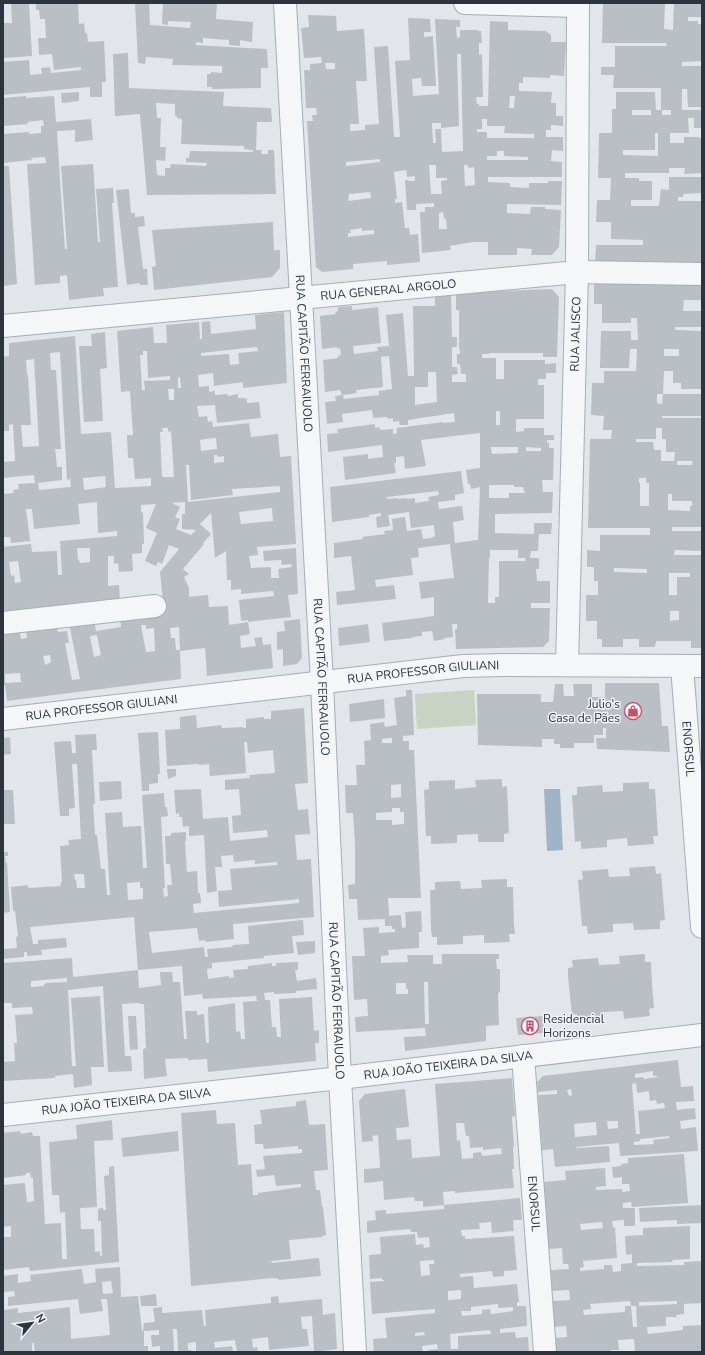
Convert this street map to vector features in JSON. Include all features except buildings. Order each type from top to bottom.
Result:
[{"type":"street","name":"RUA CAPITÃO FERRAIUOLO","points":[[285,3],[322,683],[340,1078],[355,1352]]},
{"type":"street","points":[[465,3],[578,4]]},
{"type":"street","name":"RUA JALISCO","points":[[567,665],[576,272],[578,4]]},
{"type":"street","name":"RUA GENERAL ARGOLO","points":[[3,326],[576,272],[702,274]]},
{"type":"street","points":[[3,623],[155,606]]},
{"type":"street","name":"RUA PROFESSOR GIULIANI","points":[[3,719],[463,666],[692,666]]},
{"type":"street","name":"ENORSUL","points":[[692,666],[702,927]]},
{"type":"street","name":"RUA JOÃO TEIXEIRA DA SILVA","points":[[3,1115],[340,1078],[702,1035]]},
{"type":"street","name":"ENORSUL","points":[[523,1056],[545,1352]]},
{"type":"green space","points":[[474,690],[476,725],[417,729],[415,694]]},
{"type":"water","points":[[544,789],[560,789],[563,850],[547,851]]},
{"type":"place","name":"Julio's Casa de Pães","points":[[633,711]]},
{"type":"place","name":"Residencial Horizons","points":[[530,1026]]}]
